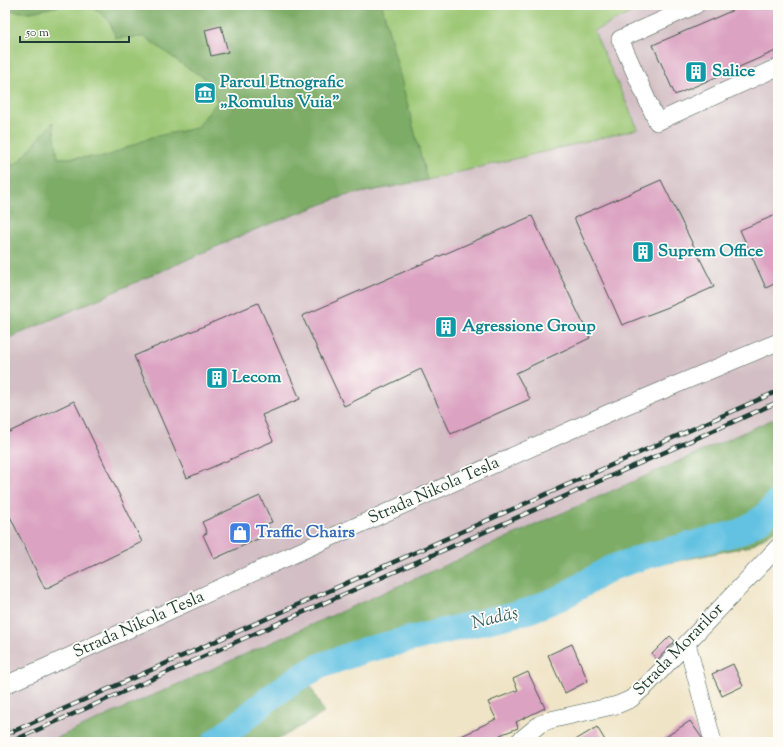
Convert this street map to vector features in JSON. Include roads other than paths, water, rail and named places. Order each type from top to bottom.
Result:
[{"type":"street","points":[[696,5],[620,40],[657,122],[778,67]]},
{"type":"street","name":"Strada Nikola Tesla","points":[[5,684],[46,667],[611,412],[778,342]]},
{"type":"street","name":"Strada Morarilor","points":[[518,742],[540,724],[550,720],[617,705],[631,699],[648,684],[778,547]]},
{"type":"street","points":[[687,643],[713,742]]},
{"type":"waterway","name":"Nadăș","points":[[215,742],[293,681],[320,666],[365,650],[528,611],[562,597],[611,568],[646,556],[740,532],[763,518],[778,502]]},
{"type":"railway","points":[[5,735],[778,391]]},
{"type":"railway","points":[[10,742],[778,402]]},
{"type":"place","name":"Salice","points":[[696,72]]},
{"type":"place","name":"Parcul Etnografic „Romulus Vuia”","points":[[205,93]]},
{"type":"place","name":"Suprem Office","points":[[643,252]]},
{"type":"place","name":"Agressione Group","points":[[446,327]]},
{"type":"place","name":"Lecom","points":[[217,378]]},
{"type":"place","name":"Traffic Chairs","points":[[240,533]]}]
